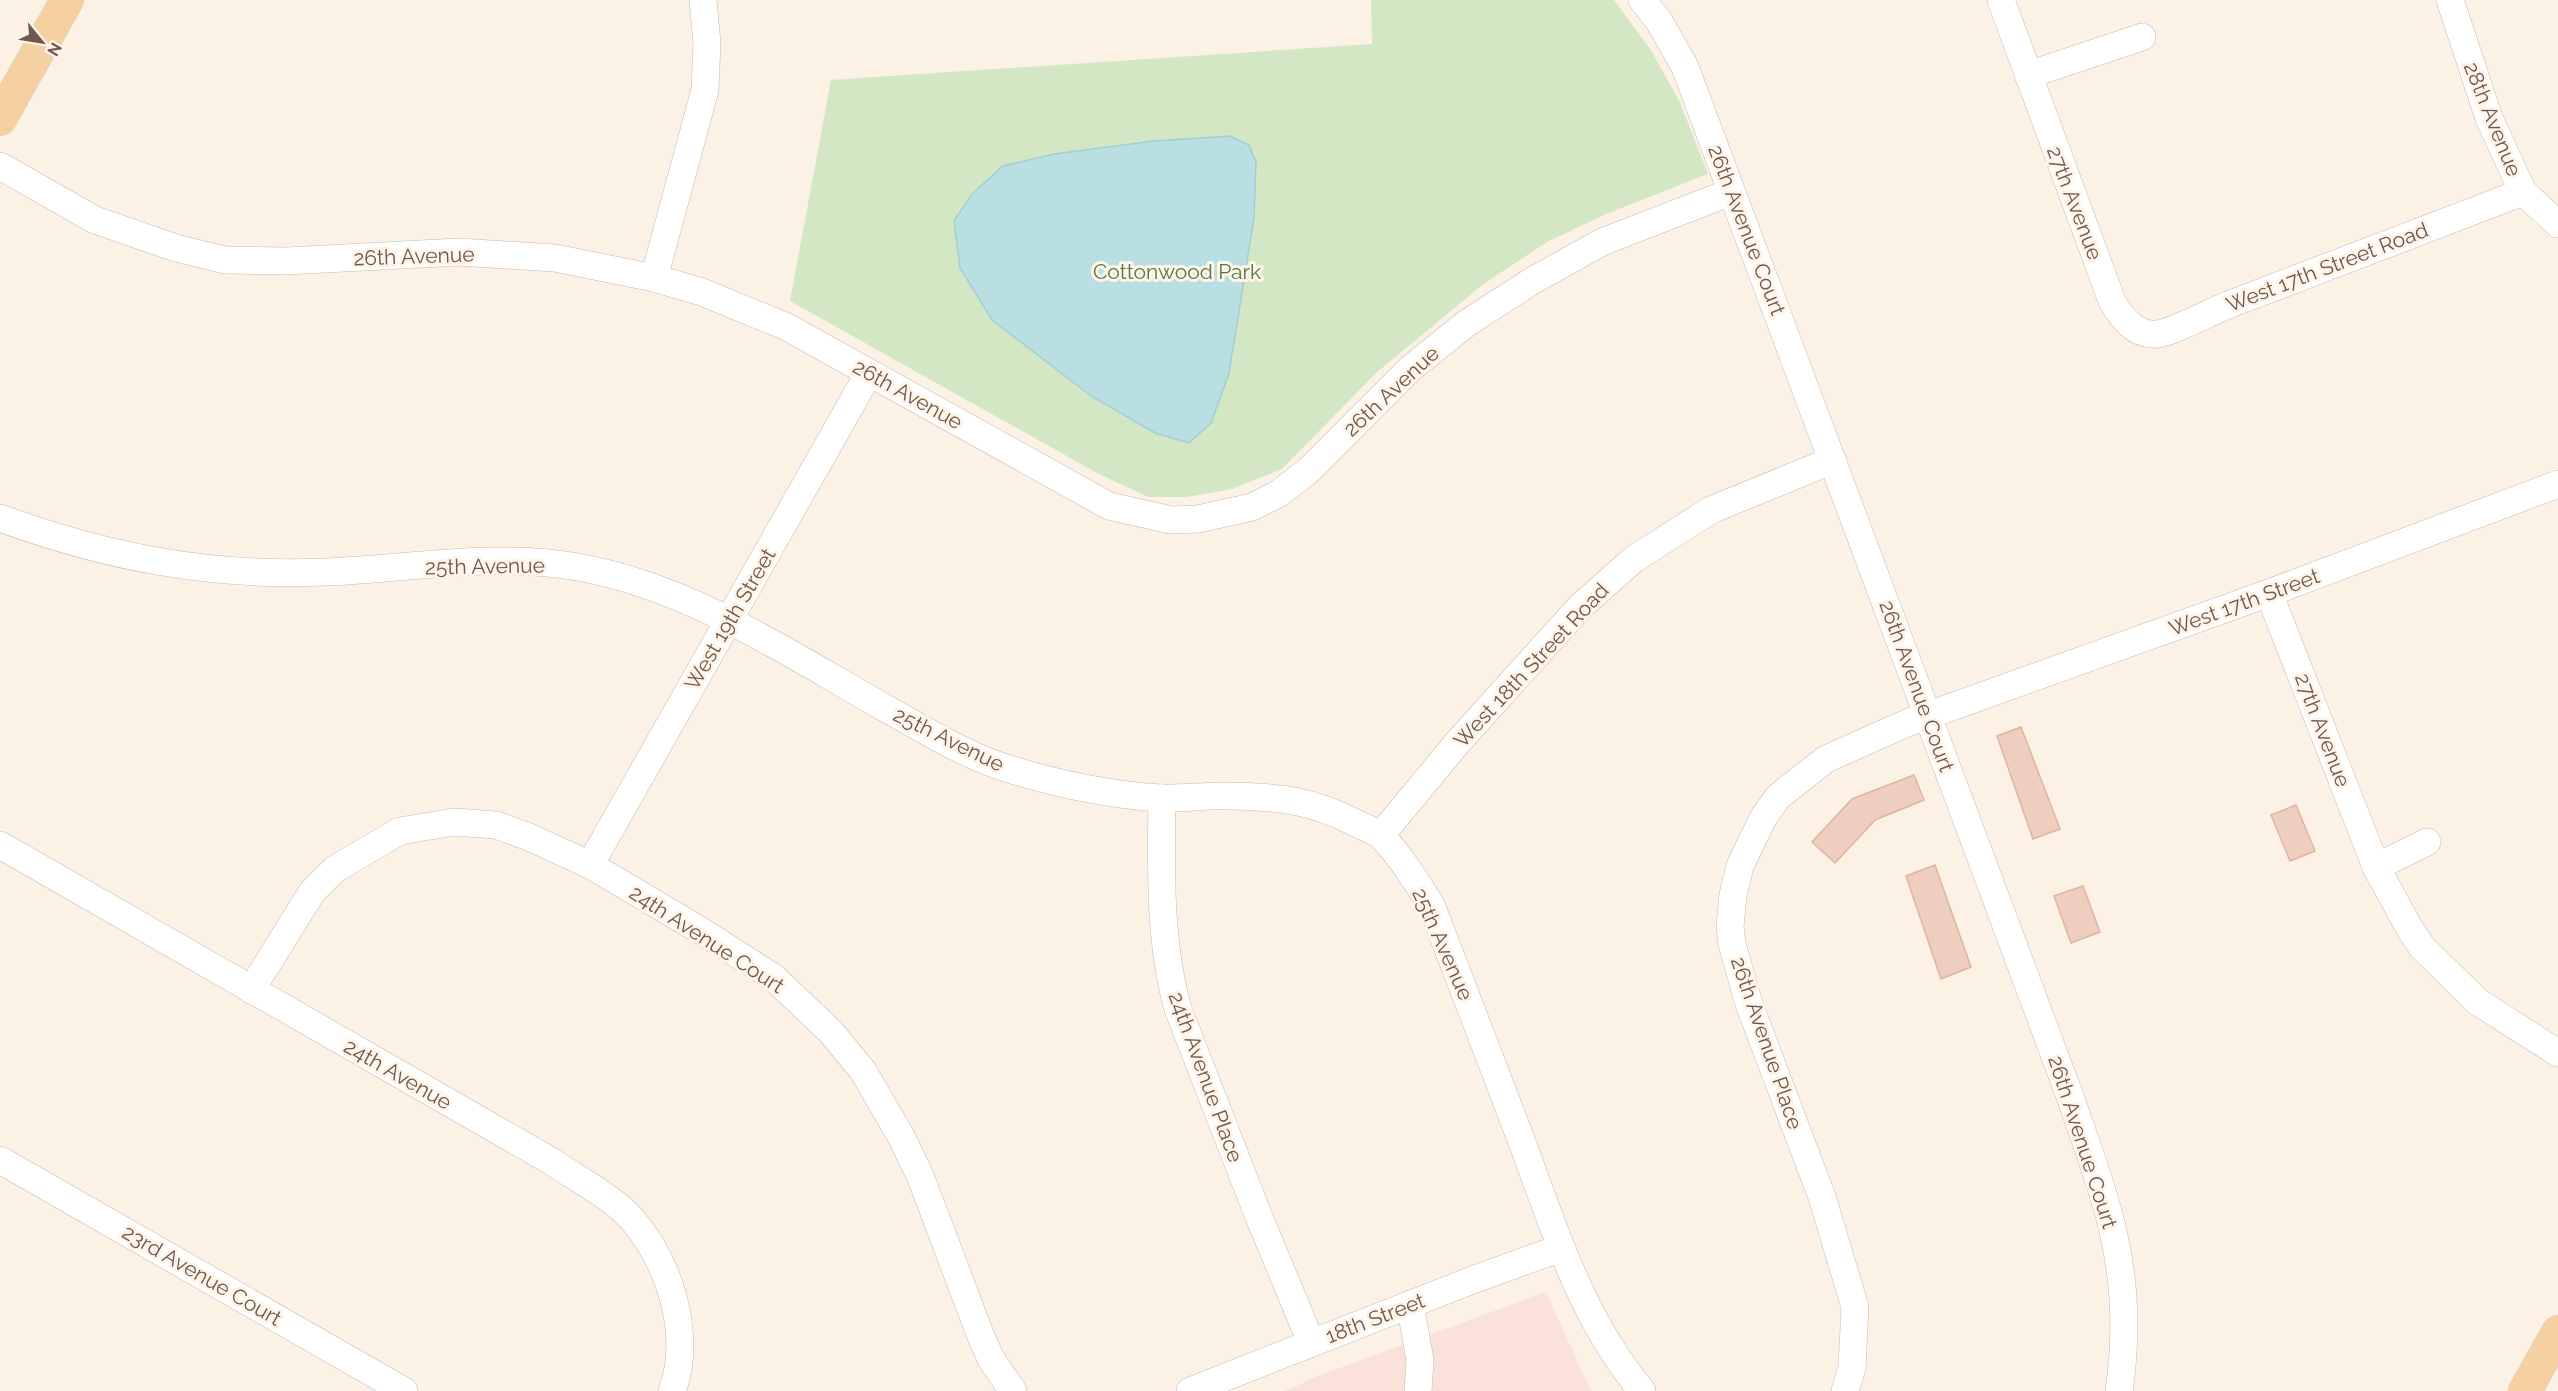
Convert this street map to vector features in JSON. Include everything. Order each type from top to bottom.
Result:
[{"type":"main road","points":[[0,119],[67,0]]},
{"type":"main road","points":[[2525,1391],[2558,1332]]},
{"type":"street","points":[[654,278],[705,90],[707,43],[703,0]]},
{"type":"street","name":"26th Avenue Court","points":[[1642,0],[1659,21],[1685,67],[2071,1100],[2112,1226],[2122,1283],[2123,1362],[2119,1391]]},
{"type":"street","name":"27th Avenue","points":[[2001,0],[2112,301],[2121,316],[2131,326]]},
{"type":"street","name":"28th Avenue","points":[[2450,0],[2489,118],[2523,192],[2558,224]]},
{"type":"street","points":[[2028,75],[2142,37]]},
{"type":"street","name":"26th Avenue","points":[[0,166],[95,220],[176,248],[225,260],[286,261],[459,252],[555,258],[654,278],[702,292],[787,327],[1109,506],[1171,520],[1198,519],[1252,507],[1278,494],[1308,471],[1411,368],[1467,323],[1532,281],[1602,242],[1731,192]]},
{"type":"street","name":"West 17th Street Road","points":[[2131,326],[2144,332],[2158,334],[2221,307],[2523,192]]},
{"type":"street","name":"West 19th Street","points":[[590,865],[869,373]]},
{"type":"street","name":"West 18th Street Road","points":[[1381,835],[1458,742],[1580,607],[1634,559],[1711,510],[1833,460]]},
{"type":"street","name":"West 17th Street","points":[[1928,715],[2269,593],[2558,484]]},
{"type":"street","name":"25th Avenue","points":[[0,518],[86,546],[200,569],[324,572],[486,562],[575,566],[639,582],[730,620],[917,726],[981,759],[1008,769],[1084,788],[1162,798],[1227,796],[1289,798],[1327,809],[1381,835],[1419,885],[1432,907],[1561,1248],[1592,1318],[1620,1364],[1642,1391]]},
{"type":"street","name":"27th Avenue","points":[[2269,593],[2376,867],[2411,931],[2422,947],[2478,1002],[2558,1053]]},
{"type":"street","name":"26th Avenue Place","points":[[1845,1391],[1852,1368],[1855,1307],[1822,1197],[1749,1004],[1732,944],[1730,926],[1733,895],[1740,866],[1763,818],[1778,797],[1826,759],[1865,740],[1928,715]]},
{"type":"street","name":"24th Avenue Place","points":[[1162,798],[1163,925],[1171,984],[1259,1216],[1311,1342]]},
{"type":"street","name":"24th Avenue Court","points":[[251,990],[312,892],[335,869],[400,831],[454,822],[496,825],[529,837],[590,865],[698,928],[772,977],[831,1032],[863,1071],[885,1105],[921,1178],[980,1334],[991,1359],[1013,1391]]},
{"type":"street","points":[[2376,867],[2427,842]]},
{"type":"street","name":"24th Avenue","points":[[0,845],[552,1161],[617,1205],[650,1244],[671,1288],[678,1323],[679,1357],[672,1391]]},
{"type":"street","name":"23rd Avenue Court","points":[[0,1160],[404,1391]]},
{"type":"street","name":"18th Street","points":[[1190,1391],[1311,1342],[1561,1248]]},
{"type":"street","points":[[1410,1304],[1420,1360],[1418,1391]]},
{"type":"shaded area","points":[[1546,1292],[1591,1391],[1285,1391],[1318,1376]]},
{"type":"green space","name":"Cottonwood Park","points":[[1371,0],[1614,0],[1650,49],[1679,100],[1708,174],[1606,214],[1547,242],[1482,285],[1376,373],[1282,469],[1232,489],[1187,497],[1148,497],[1097,473],[790,301],[831,80],[1372,44]]},
{"type":"water","points":[[1230,136],[1249,145],[1256,162],[1254,218],[1229,373],[1211,423],[1189,443],[1155,433],[1091,396],[992,320],[960,268],[954,221],[972,194],[1003,166],[1054,154],[1154,141]]},
{"type":"building","points":[[2021,727],[2060,829],[2033,839],[1997,736]]},
{"type":"building","points":[[1914,775],[1924,800],[1875,820],[1835,863],[1812,842],[1852,799]]},
{"type":"building","points":[[2296,805],[2315,851],[2290,861],[2271,815]]},
{"type":"building","points":[[1935,865],[1971,967],[1941,979],[1906,876]]},
{"type":"building","points":[[2083,886],[2100,932],[2071,943],[2054,896]]}]
